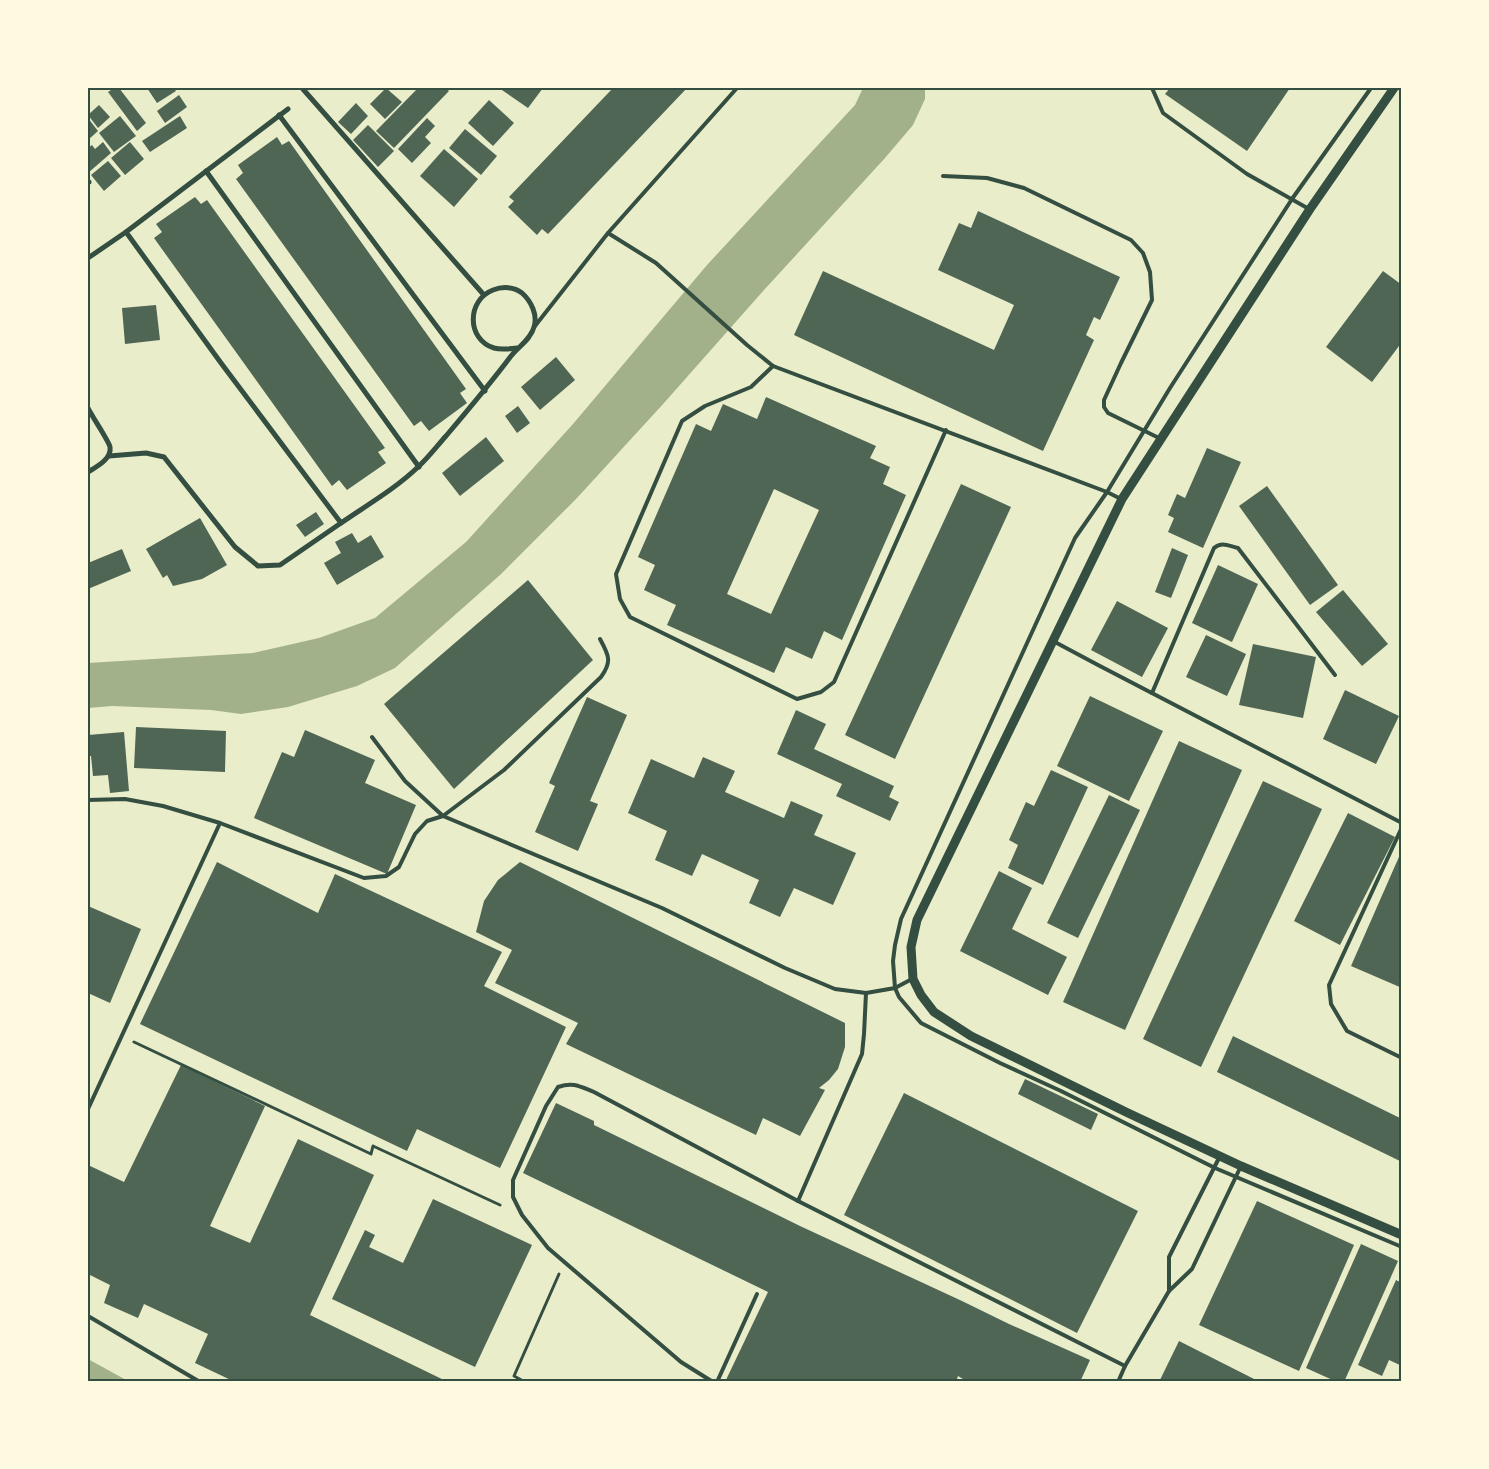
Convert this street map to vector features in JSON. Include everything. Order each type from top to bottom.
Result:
[{"type":"street","points":[[302,88],[484,295]]},
{"type":"street","points":[[1394,88],[1310,209],[1122,499],[917,920],[911,947],[913,979],[921,995],[934,1012],[971,1036],[1241,1166],[1402,1235]]},
{"type":"street","points":[[88,258],[126,232],[288,108]]},
{"type":"street","points":[[279,115],[485,391]]},
{"type":"street","points":[[206,171],[419,467]]},
{"type":"street","points":[[126,232],[341,523]]},
{"type":"street","points":[[88,472],[96,468],[109,456],[146,453],[164,456],[236,547],[258,566],[280,565],[385,493],[419,467],[485,391],[517,348],[529,338],[534,328],[535,315],[531,303],[522,293],[504,287],[484,295],[476,305],[473,315],[473,326],[478,335],[485,343],[494,348],[517,348]]},
{"type":"street","points":[[88,408],[110,446],[109,456]]},
{"type":"lane","points":[[534,328],[608,233],[737,88]]},
{"type":"lane","points":[[1152,88],[1164,113],[1247,174],[1310,209]]},
{"type":"lane","points":[[1371,88],[1292,199],[1170,388],[1107,492],[1075,538],[901,919],[893,961],[895,988],[904,1004],[921,1023],[1215,1168],[1402,1248]]},
{"type":"lane","points":[[943,176],[987,178],[1024,188],[1132,240],[1143,253],[1150,272],[1152,300],[1120,363],[1104,400],[1104,407],[1108,413],[1161,439]]},
{"type":"lane","points":[[608,233],[656,262],[747,345],[773,366],[946,430],[1122,499]]},
{"type":"lane","points":[[773,366],[751,387],[705,406],[682,421],[616,574],[620,599],[630,617],[797,699],[821,692],[834,682],[946,430]]},
{"type":"lane","points":[[1152,694],[1214,548],[1218,544],[1238,548],[1335,675]]},
{"type":"lane","points":[[88,800],[125,799],[153,804],[220,823],[364,878],[386,876],[399,867],[415,834],[427,821],[443,816],[504,770],[601,677],[608,668],[608,654],[600,638]]},
{"type":"lane","points":[[1053,640],[1152,694],[1402,823]]},
{"type":"lane","points":[[372,737],[405,781],[443,816],[662,908],[807,978],[835,989],[866,993],[895,988],[913,979]]},
{"type":"lane","points":[[88,1109],[220,823]]},
{"type":"lane","points":[[1402,827],[1330,985],[1331,1004],[1347,1032],[1402,1058]]},
{"type":"lane","points":[[798,1201],[862,1054],[866,993]]},
{"type":"lane","points":[[713,1382],[681,1362],[548,1248],[522,1215],[513,1197],[513,1180],[546,1106],[558,1088],[568,1084],[579,1085],[594,1092],[798,1201],[1126,1366]]},
{"type":"lane","points":[[1169,1291],[1168,1257],[1220,1156]]},
{"type":"lane","points":[[1118,1382],[1169,1291],[1192,1269],[1241,1166]]},
{"type":"lane","points":[[716,1382],[756,1294]]},
{"type":"lane","points":[[88,1316],[200,1382]]},
{"type":"path","points":[[122,1036],[372,1154],[373,1146],[522,1215]]},
{"type":"path","points":[[525,1382],[514,1376],[565,1262]]},
{"type":"shaded area","points":[[863,88],[925,88],[925,99],[913,125],[885,158],[577,498],[500,575],[395,668],[357,686],[288,707],[241,714],[211,710],[112,706],[88,708],[88,663],[253,653],[319,638],[375,618],[466,542],[573,424],[707,265],[855,105]]},
{"type":"shaded area","points":[[88,1359],[128,1381],[88,1381]]},
{"type":"building","points":[[114,88],[119,88],[146,123],[137,131],[108,92]]},
{"type":"building","points":[[147,88],[174,88],[176,91],[157,103]]},
{"type":"building","points":[[386,88],[402,102],[385,119],[370,104]]},
{"type":"building","points":[[418,88],[445,88],[449,91],[394,148],[376,131]]},
{"type":"building","points":[[499,88],[543,88],[528,108]]},
{"type":"building","points":[[613,88],[687,88],[548,234],[542,229],[537,235],[508,207],[514,201],[509,197]]},
{"type":"building","points":[[1170,88],[1290,88],[1247,151],[1165,94]]},
{"type":"building","points":[[179,95],[187,107],[165,123],[157,111]]},
{"type":"building","points":[[489,100],[514,123],[493,146],[468,123]]},
{"type":"building","points":[[356,103],[368,116],[351,134],[338,122]]},
{"type":"building","points":[[99,105],[110,117],[98,128],[88,115]]},
{"type":"building","points":[[120,116],[136,136],[114,152],[99,133]]},
{"type":"building","points":[[180,116],[187,128],[150,152],[142,141]]},
{"type":"building","points":[[88,118],[98,131],[88,140]]},
{"type":"building","points":[[427,118],[435,126],[425,137],[431,143],[412,163],[398,149]]},
{"type":"building","points":[[368,125],[394,151],[378,167],[353,140]]},
{"type":"building","points":[[465,129],[497,156],[481,175],[449,148]]},
{"type":"building","points":[[277,137],[282,145],[289,141],[466,389],[460,393],[467,403],[429,431],[421,421],[414,426],[236,179],[243,173],[238,165]]},
{"type":"building","points":[[103,142],[111,153],[88,173],[88,148],[92,145],[95,149]]},
{"type":"building","points":[[130,142],[144,159],[125,175],[111,158]]},
{"type":"building","points":[[444,149],[478,179],[454,207],[420,176]]},
{"type":"building","points":[[108,161],[121,176],[104,191],[91,175]]},
{"type":"building","points":[[195,197],[201,204],[207,200],[385,448],[378,452],[386,463],[347,490],[339,480],[332,486],[154,238],[162,232],[156,224]]},
{"type":"building","points":[[978,211],[1120,277],[1100,320],[1094,317],[1086,335],[1094,340],[1043,451],[794,335],[823,271],[994,350],[1014,305],[938,270],[959,223],[971,228]]},
{"type":"building","points":[[1383,271],[1402,285],[1402,342],[1372,382],[1326,347]]},
{"type":"building","points":[[156,305],[160,340],[125,344],[122,308]]},
{"type":"building","points":[[556,357],[575,380],[540,410],[521,387]]},
{"type":"building","points":[[766,397],[876,446],[870,458],[890,467],[883,484],[906,495],[842,640],[824,631],[812,659],[786,647],[774,673],[667,625],[676,605],[644,590],[655,565],[638,557],[696,424],[711,431],[723,404],[757,419]],"holes":[[[774,489],[819,510],[771,614],[727,594]]]},
{"type":"building","points":[[518,406],[530,423],[517,433],[505,416]]},
{"type":"building","points":[[486,437],[504,461],[460,496],[442,473]]},
{"type":"building","points":[[1207,448],[1241,462],[1203,548],[1168,532],[1174,518],[1168,515],[1177,494],[1185,498]]},
{"type":"building","points":[[961,484],[1011,507],[895,759],[845,735]]},
{"type":"building","points":[[1267,486],[1338,585],[1310,605],[1239,506]]},
{"type":"building","points":[[316,512],[324,524],[305,537],[296,525]]},
{"type":"building","points":[[200,518],[227,565],[202,579],[173,586],[167,575],[163,578],[146,549]]},
{"type":"building","points":[[352,533],[358,543],[371,535],[384,557],[337,585],[324,563],[341,553],[335,542]]},
{"type":"building","points":[[1172,548],[1188,555],[1171,598],[1155,592]]},
{"type":"building","points":[[122,549],[131,571],[88,589],[88,563]]},
{"type":"building","points":[[1218,565],[1258,584],[1232,642],[1192,623]]},
{"type":"building","points":[[528,580],[593,660],[454,789],[384,704]]},
{"type":"building","points":[[1343,590],[1388,644],[1362,666],[1316,612]]},
{"type":"building","points":[[1117,601],[1168,628],[1142,677],[1091,650]]},
{"type":"building","points":[[1206,635],[1246,654],[1227,696],[1186,677]]},
{"type":"building","points":[[1253,644],[1316,657],[1303,718],[1239,705]]},
{"type":"building","points":[[1345,690],[1399,716],[1376,764],[1323,739]]},
{"type":"building","points":[[1090,696],[1163,731],[1129,801],[1057,766]]},
{"type":"building","points":[[587,697],[627,715],[590,801],[598,804],[578,851],[535,832],[555,786],[549,783]]},
{"type":"building","points":[[796,710],[826,724],[814,749],[894,786],[889,797],[899,802],[890,821],[836,796],[842,784],[777,754]]},
{"type":"building","points":[[136,727],[226,731],[225,772],[134,768]]},
{"type":"building","points":[[305,730],[375,760],[365,783],[416,805],[387,874],[254,818],[282,752],[294,757]]},
{"type":"building","points":[[124,732],[129,791],[110,793],[108,775],[93,776],[91,756],[88,756],[88,735]]},
{"type":"building","points":[[1179,741],[1242,770],[1125,1030],[1063,1002]]},
{"type":"building","points":[[703,757],[735,771],[725,792],[784,818],[791,801],[823,815],[814,835],[856,853],[833,905],[794,888],[780,917],[749,903],[759,880],[702,854],[692,876],[655,860],[667,831],[628,813],[651,759],[694,778]]},
{"type":"building","points":[[1051,770],[1088,787],[1043,885],[1008,868],[1018,845],[1009,840],[1026,802],[1034,806]]},
{"type":"building","points":[[1263,781],[1322,809],[1201,1067],[1143,1039]]},
{"type":"building","points":[[1109,795],[1140,810],[1078,938],[1047,923]]},
{"type":"building","points":[[1348,813],[1395,837],[1340,945],[1294,921]]},
{"type":"building","points":[[1402,850],[1402,988],[1351,966]]},
{"type":"building","points":[[217,862],[318,913],[335,874],[502,952],[484,986],[566,1027],[500,1168],[417,1129],[407,1151],[140,1024]]},
{"type":"building","points":[[520,862],[845,1023],[845,1047],[838,1069],[819,1088],[825,1090],[800,1136],[763,1118],[756,1135],[566,1044],[578,1023],[495,983],[512,950],[476,932],[484,901],[498,880]]},
{"type":"building","points":[[999,871],[1032,888],[1012,929],[1067,957],[1048,995],[960,951]]},
{"type":"building","points":[[88,906],[141,929],[110,1003],[88,993]]},
{"type":"building","points":[[1233,1036],[1402,1119],[1402,1162],[1217,1072]]},
{"type":"building","points":[[181,1065],[265,1106],[210,1226],[250,1243],[298,1139],[374,1175],[310,1315],[448,1382],[235,1382],[195,1363],[208,1334],[144,1304],[138,1318],[104,1303],[110,1285],[88,1274],[88,1165],[124,1182]]},
{"type":"building","points":[[1025,1079],[1098,1114],[1091,1130],[1018,1094]]},
{"type":"building","points":[[904,1093],[1138,1211],[1077,1333],[844,1215]]},
{"type":"building","points":[[556,1103],[594,1121],[594,1125],[800,1226],[1090,1360],[1080,1382],[968,1382],[958,1376],[956,1382],[725,1382],[768,1292],[523,1173]]},
{"type":"building","points":[[433,1199],[532,1245],[475,1367],[332,1299],[365,1230],[375,1235],[369,1247],[403,1263]]},
{"type":"building","points":[[1257,1201],[1354,1245],[1299,1371],[1199,1325]]},
{"type":"building","points":[[1361,1244],[1398,1261],[1344,1382],[1337,1382],[1306,1368]]},
{"type":"building","points":[[1396,1280],[1402,1283],[1402,1366],[1389,1360],[1382,1376],[1358,1365]]},
{"type":"building","points":[[1179,1341],[1260,1382],[1159,1382]]}]
